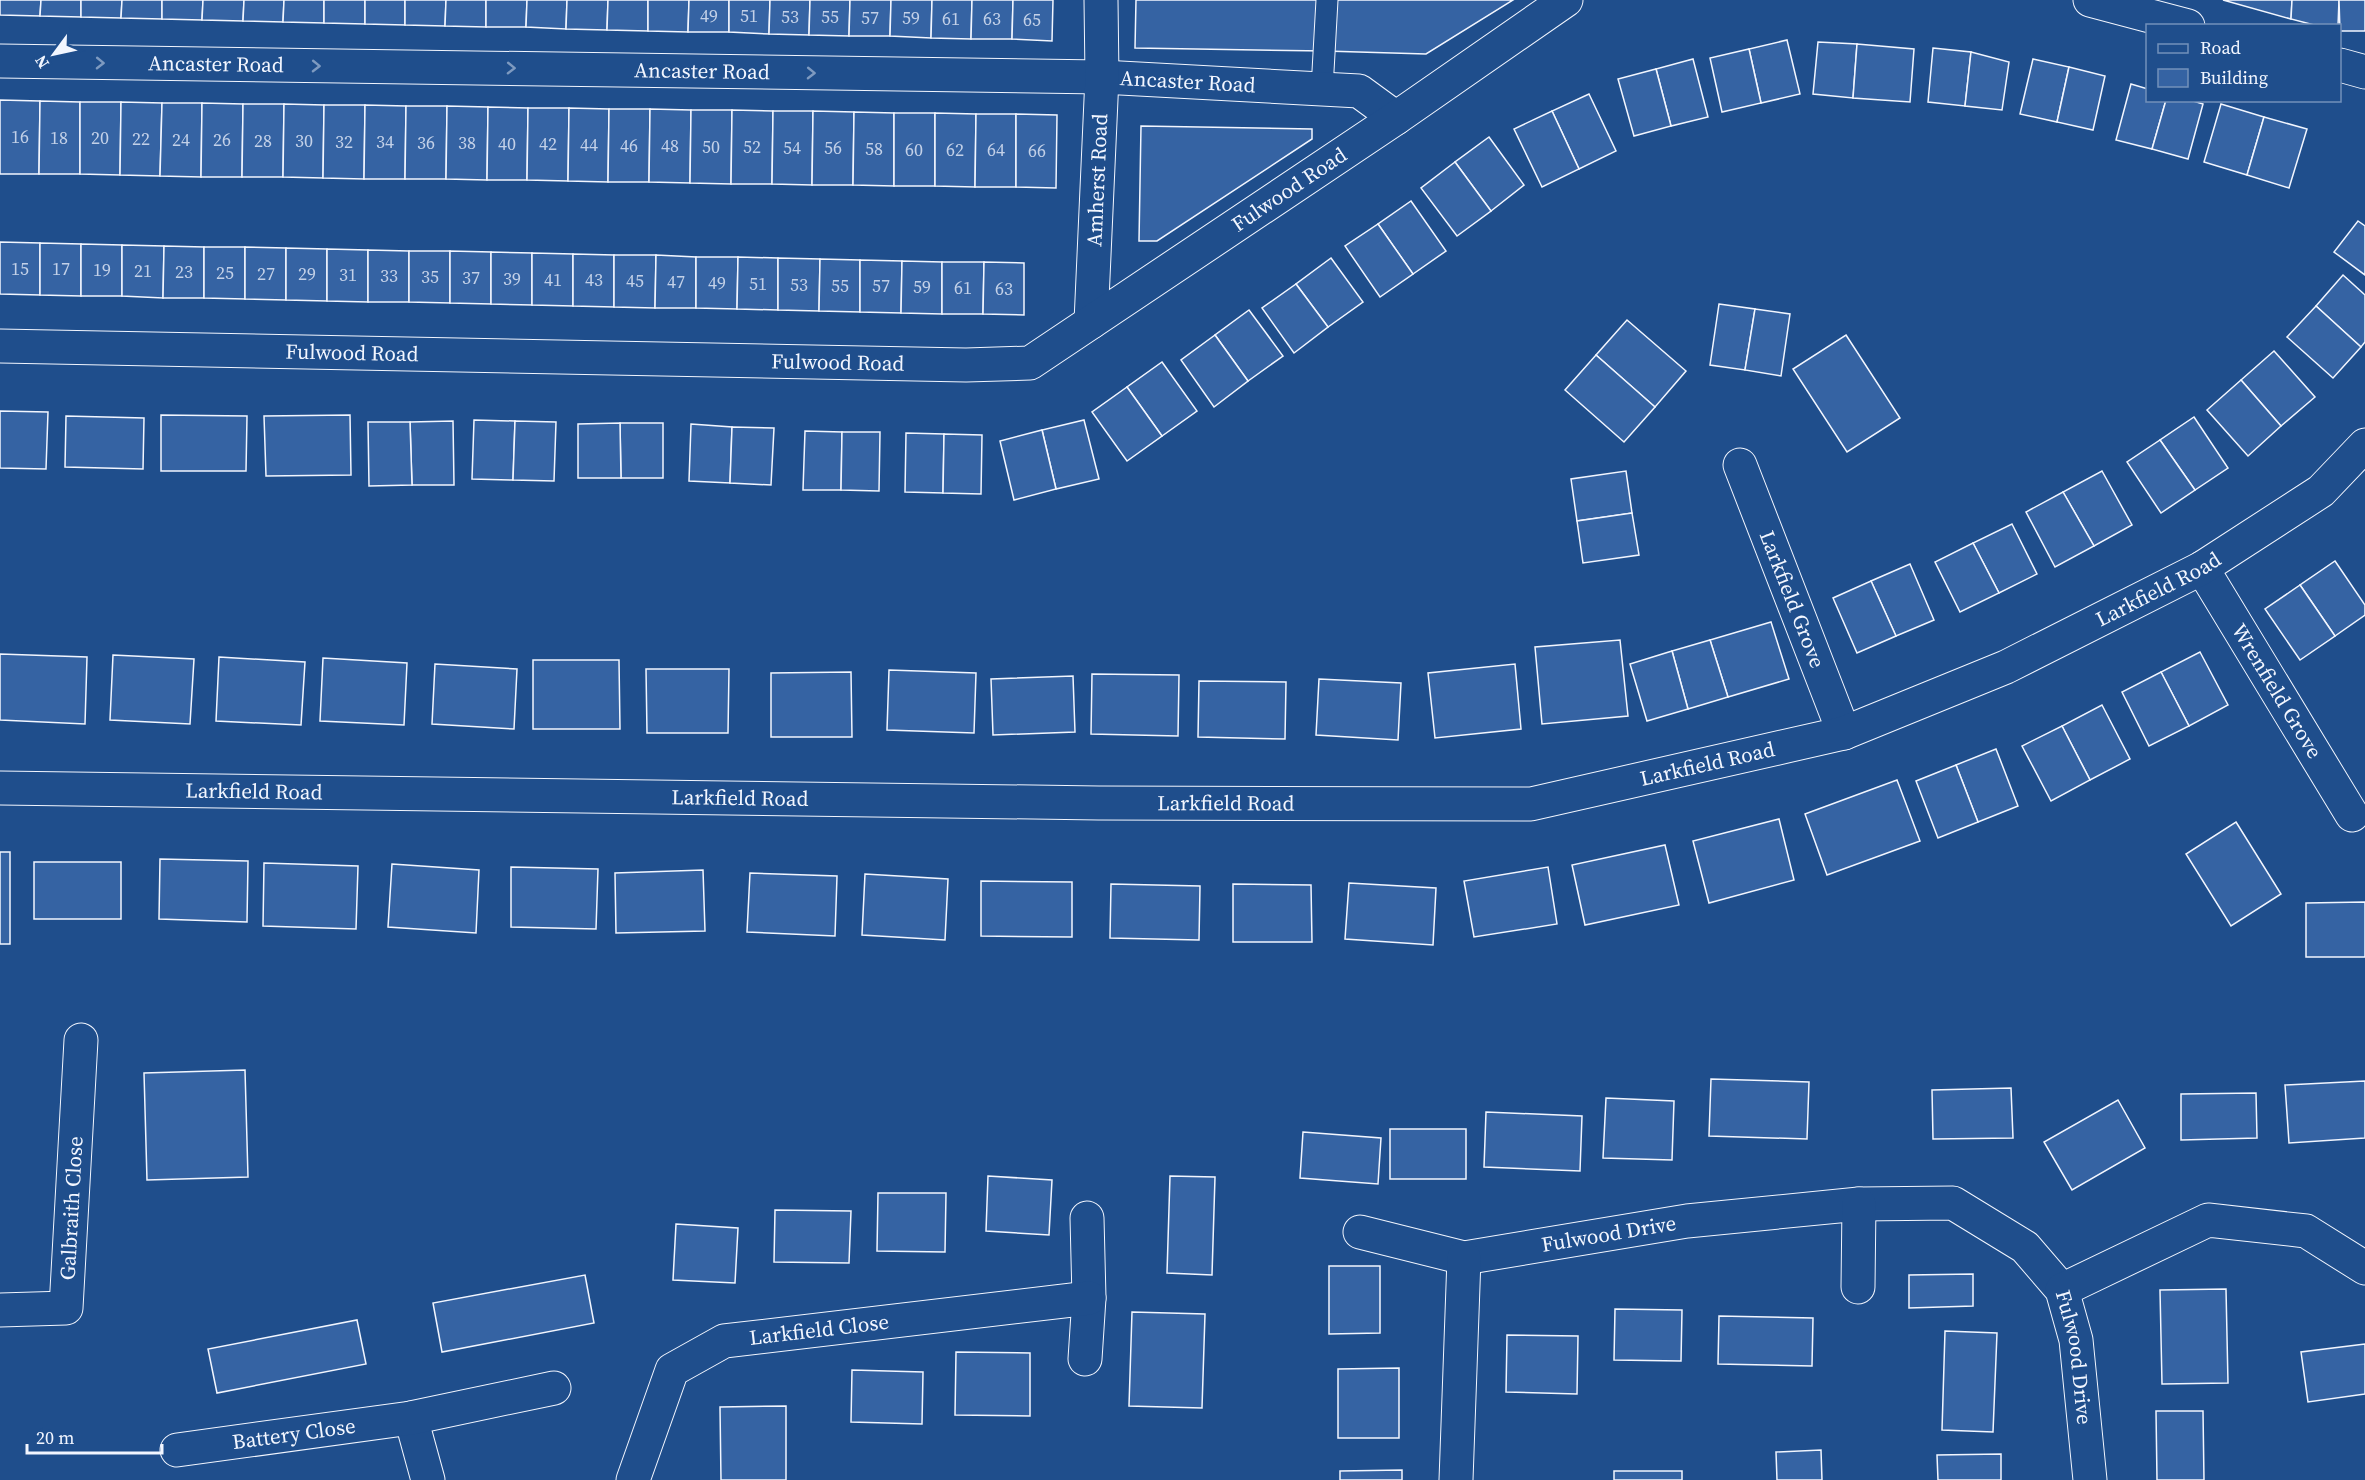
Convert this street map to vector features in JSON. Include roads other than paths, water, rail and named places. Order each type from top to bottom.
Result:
[{"type":"street","name":"Amherst Road","points":[[1091,322],[1102,77],[1101,0]]},
{"type":"street","name":"Fulwood Road","points":[[0,345],[966,365],[1030,363],[1395,118],[1566,0]]},
{"type":"street","points":[[2090,0],[2180,24]]},
{"type":"street","name":"Ancaster Road","points":[[0,61],[1102,77],[1359,91],[1395,118]]},
{"type":"street","points":[[2341,65],[2365,72]]},
{"type":"street","name":"Larkfield Road","points":[[0,788],[1100,803],[1531,804],[1844,733],[2006,667],[2202,568],[2321,491],[2365,445]]},
{"type":"street","name":"Larkfield Grove","points":[[1740,465],[1844,733]]},
{"type":"street","name":"Wrenfield Grove","points":[[2202,568],[2352,815]]},
{"type":"street","name":"Galbraith Close","points":[[0,1310],[66,1308],[81,1040]]},
{"type":"street","name":"Fulwood Drive","points":[[1360,1232],[1464,1258],[1687,1221],[1859,1204],[1953,1203],[2025,1247],[2062,1290],[2076,1340],[2090,1480]]},
{"type":"street","points":[[1858,1287],[1859,1204]]},
{"type":"street","points":[[1085,1359],[1089,1298],[1087,1218]]},
{"type":"street","points":[[2062,1290],[2208,1220],[2306,1232],[2365,1268]]},
{"type":"street","points":[[1456,1480],[1464,1258]]},
{"type":"street","name":"Larkfield Close","points":[[633,1480],[672,1370],[724,1341],[1089,1298]]},
{"type":"street","name":"Battery Close","points":[[177,1450],[411,1418],[554,1388]]},
{"type":"street","points":[[411,1418],[428,1480]]},
{"type":"lane","points":[[1322,89],[1327,0]]}]
